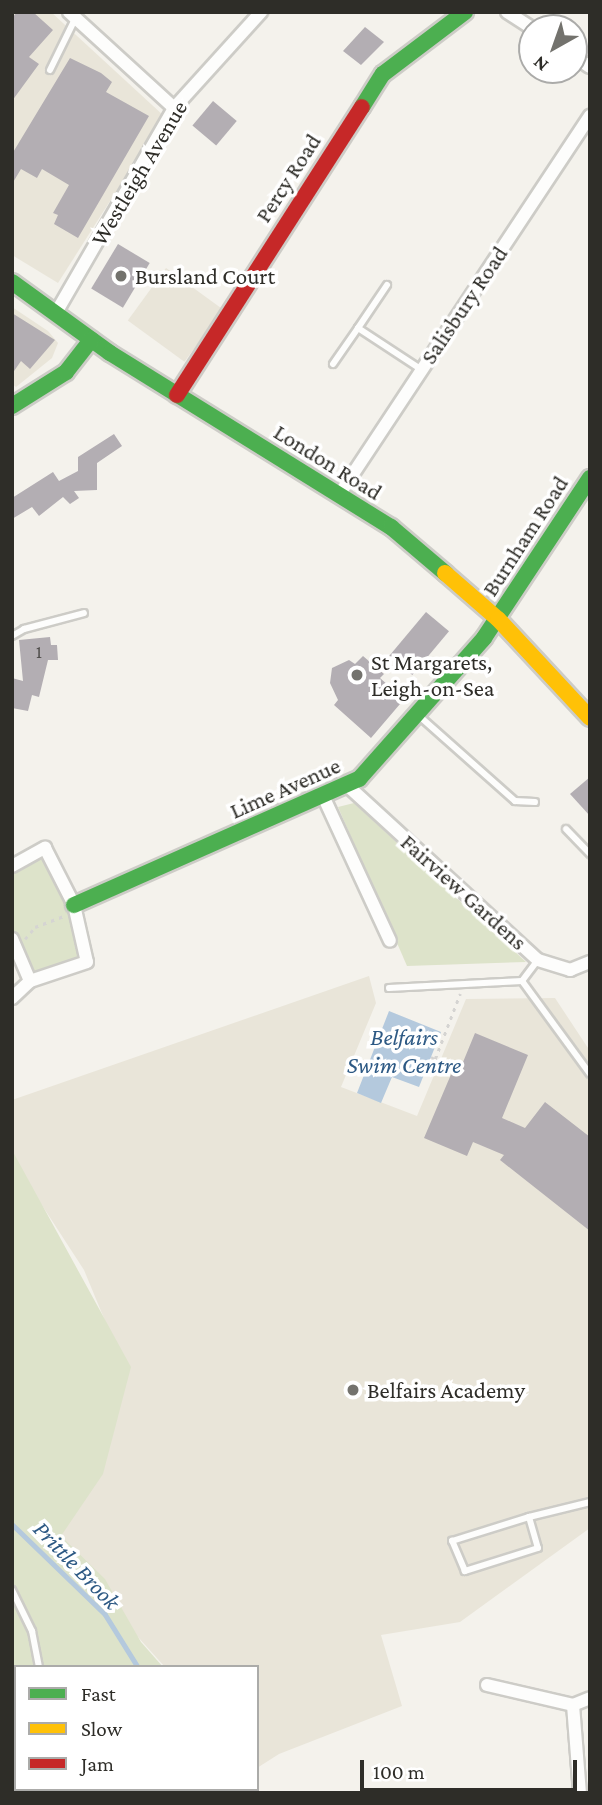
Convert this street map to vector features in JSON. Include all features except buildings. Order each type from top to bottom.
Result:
[{"type":"street","name":"Westleigh Avenue","points":[[57,311],[174,108],[261,12]]},
{"type":"street","name":"Percy Road","points":[[177,395],[383,75],[465,12]]},
{"type":"street","points":[[72,15],[174,108]]},
{"type":"street","name":"Salisbury Road","points":[[339,495],[590,116]]},
{"type":"street","name":"London Road","points":[[12,282],[57,311],[91,340],[391,527],[498,619],[590,718]]},
{"type":"street","points":[[12,406],[66,372],[91,340]]},
{"type":"street","name":"Burnham Road","points":[[498,619],[590,478]]},
{"type":"street","name":"Lime Avenue","points":[[75,908],[349,787],[498,619]]},
{"type":"street","name":"Fairview Gardens","points":[[349,787],[538,960],[570,970],[590,962]]},
{"type":"street","points":[[324,797],[390,941]]},
{"type":"street","points":[[12,866],[45,848],[75,908],[87,962],[30,981],[12,998]]},
{"type":"street","points":[[14,944],[30,981]]},
{"type":"street","points":[[487,1685],[573,1705],[590,1698]]},
{"type":"street","points":[[573,1705],[580,1793]]},
{"type":"lane","points":[[50,70],[72,15]]},
{"type":"lane","points":[[333,364],[387,285]]},
{"type":"lane","points":[[358,328],[422,370]]},
{"type":"lane","points":[[12,636],[24,629],[84,613]]},
{"type":"lane","points":[[415,713],[515,801],[535,802]]},
{"type":"lane","points":[[566,829],[590,854]]},
{"type":"lane","points":[[389,988],[522,981],[538,960]]},
{"type":"lane","points":[[522,981],[590,1074]]},
{"type":"lane","points":[[529,1517],[538,1548],[465,1571],[452,1541],[529,1517],[590,1502]]},
{"type":"lane","points":[[12,1590],[32,1631],[40,1665]]},
{"type":"path","points":[[14,944],[36,927],[75,908]]},
{"type":"path","points":[[431,1057],[435,1059],[464,984]]},
{"type":"shaded area","points":[[12,12],[51,12],[164,116],[58,283],[12,255]]},
{"type":"shaded area","points":[[166,268],[223,309],[184,362],[128,321]]},
{"type":"shaded area","points":[[12,307],[48,331],[58,343],[52,358],[16,387],[12,384]]},
{"type":"shaded area","name":"Belfairs Academy","points":[[369,976],[376,1003],[341,1087],[417,1116],[466,999],[555,998],[590,1051],[590,1528],[460,1622],[381,1635],[402,1706],[279,1754],[259,1767],[259,1665],[163,1665],[37,1525],[120,1357],[84,1270],[12,1159],[12,1100]]},
{"type":"green space","points":[[354,803],[526,962],[407,966],[338,807]]},
{"type":"green space","points":[[43,855],[69,907],[81,958],[33,975],[12,928],[12,871]]},
{"type":"green space","points":[[12,1150],[131,1367],[103,1474],[61,1536],[105,1579],[141,1642],[161,1665],[14,1665],[14,1791],[219,1793],[12,1793]]},
{"type":"water","name":"Belfairs Swim Centre","points":[[389,1011],[441,1032],[419,1087],[392,1077],[381,1103],[357,1093]]},
{"type":"waterway","name":"Prittle Brook","points":[[12,1524],[105,1614],[137,1665]]},
{"type":"traffic: fast","points":[[362,107],[383,74],[465,12]]},
{"type":"traffic: fast","points":[[12,282],[110,353],[391,527],[445,573]]},
{"type":"traffic: fast","points":[[12,406],[66,372],[91,340]]},
{"type":"traffic: fast","points":[[74,905],[359,779],[484,638],[590,478]]},
{"type":"traffic: slow","points":[[445,573],[498,619],[590,718]]},
{"type":"traffic: jam","points":[[177,395],[362,107]]},
{"type":"place","name":"Bursland Court","points":[[121,276]]},
{"type":"place","name":"St Margarets, Leigh-on-Sea","points":[[357,675]]},
{"type":"place","name":"Belfairs Academy","points":[[353,1390]]}]
